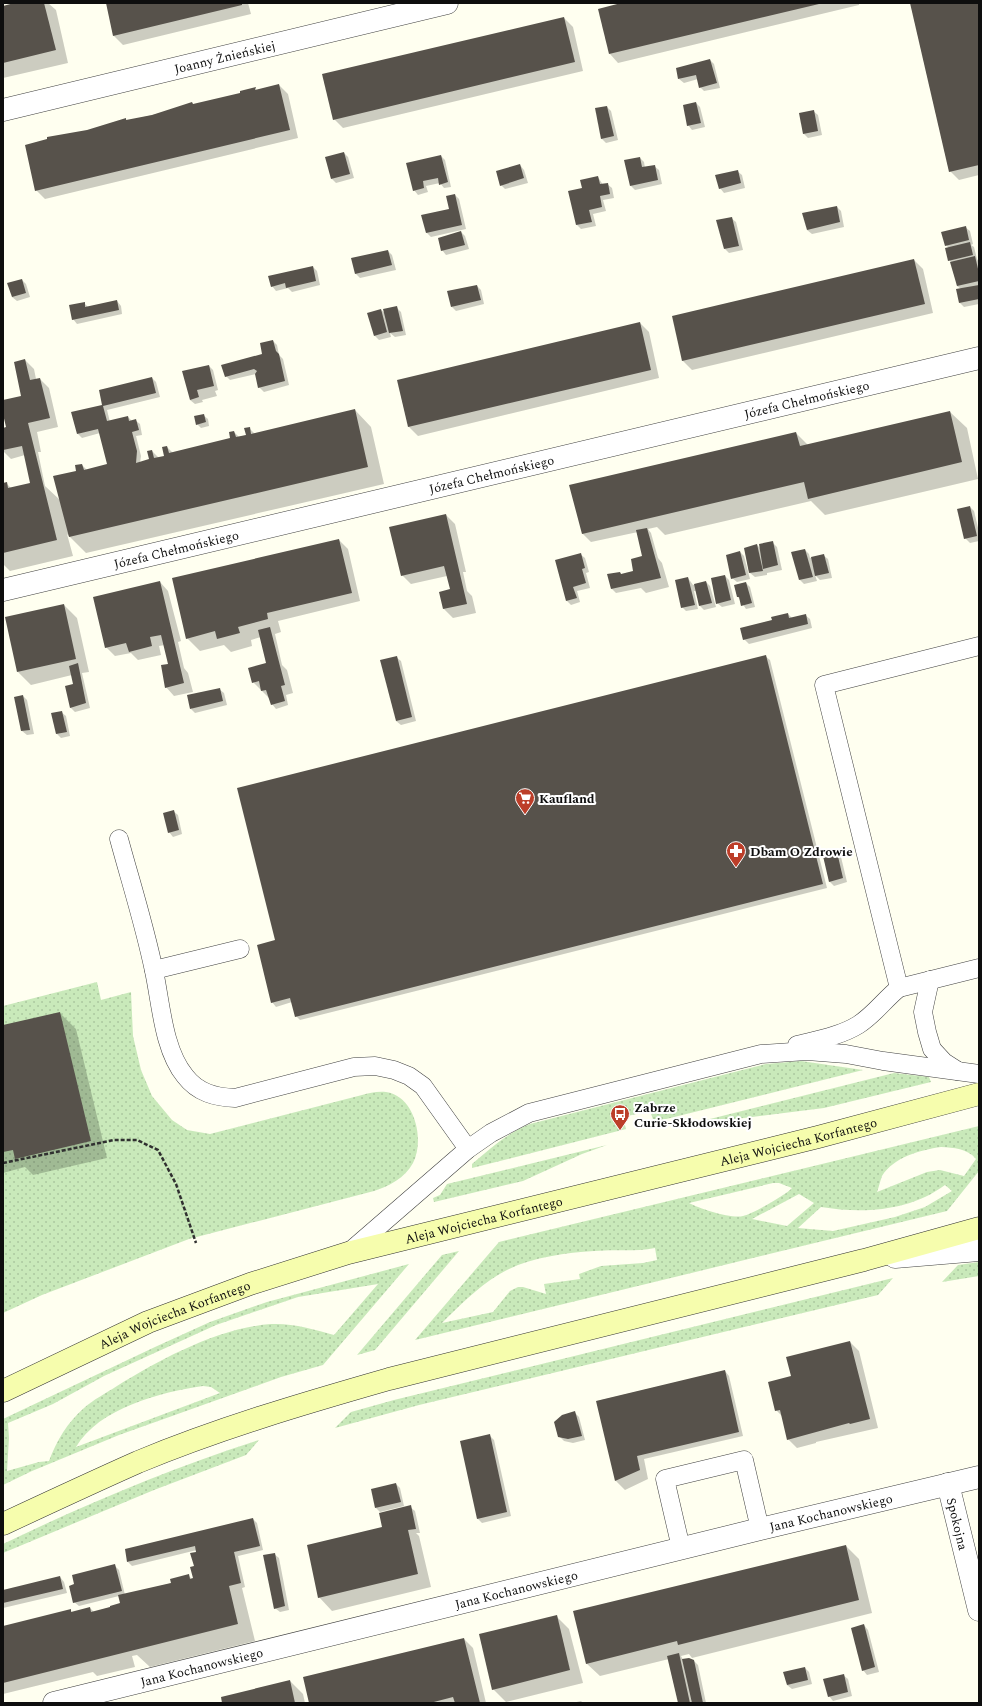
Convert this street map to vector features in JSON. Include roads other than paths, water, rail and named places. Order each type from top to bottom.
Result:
[{"type":"main road","name":"Aleja Wojciecha Korfantego","points":[[3,1390],[148,1322],[250,1284],[348,1252],[818,1137],[979,1094]]},
{"type":"main road","points":[[3,1524],[140,1462],[234,1427],[319,1399],[389,1379],[864,1260],[979,1228]]},
{"type":"street","name":"Joanny Żnieńskiej","points":[[3,110],[447,3]]},
{"type":"street","name":"Józefa Chełmońskiego","points":[[3,590],[979,358]]},
{"type":"street","points":[[864,1260],[979,1250]]},
{"type":"street","name":"Jana Kochanowskiego","points":[[54,1703],[681,1548],[979,1477]]},
{"type":"street","name":"Spokojna","points":[[948,1484],[979,1610]]},
{"type":"lane","points":[[899,988],[824,685],[979,646]]},
{"type":"lane","points":[[119,838],[154,970],[164,1024],[173,1054],[184,1076],[200,1091],[219,1098],[235,1098],[354,1067],[375,1066],[394,1070],[409,1076],[422,1086],[468,1149]]},
{"type":"lane","points":[[154,970],[240,949]]},
{"type":"lane","points":[[348,1252],[468,1149],[491,1133],[528,1112],[837,1034],[858,1025],[873,1014],[890,995],[899,988],[979,968]]},
{"type":"lane","points":[[930,980],[923,1012],[932,1049],[944,1062],[960,1072]]},
{"type":"lane","points":[[761,1054],[807,1051],[846,1054],[979,1074]]},
{"type":"lane","points":[[681,1548],[665,1480],[744,1460],[760,1529]]},
{"type":"place","name":"Kaufland","points":[[525,815]]},
{"type":"place","name":"Dbam O Zdrowie","points":[[736,868]]},
{"type":"place","name":"Zabrze Curie-Skłodowskiej","points":[[620,1131]]}]
